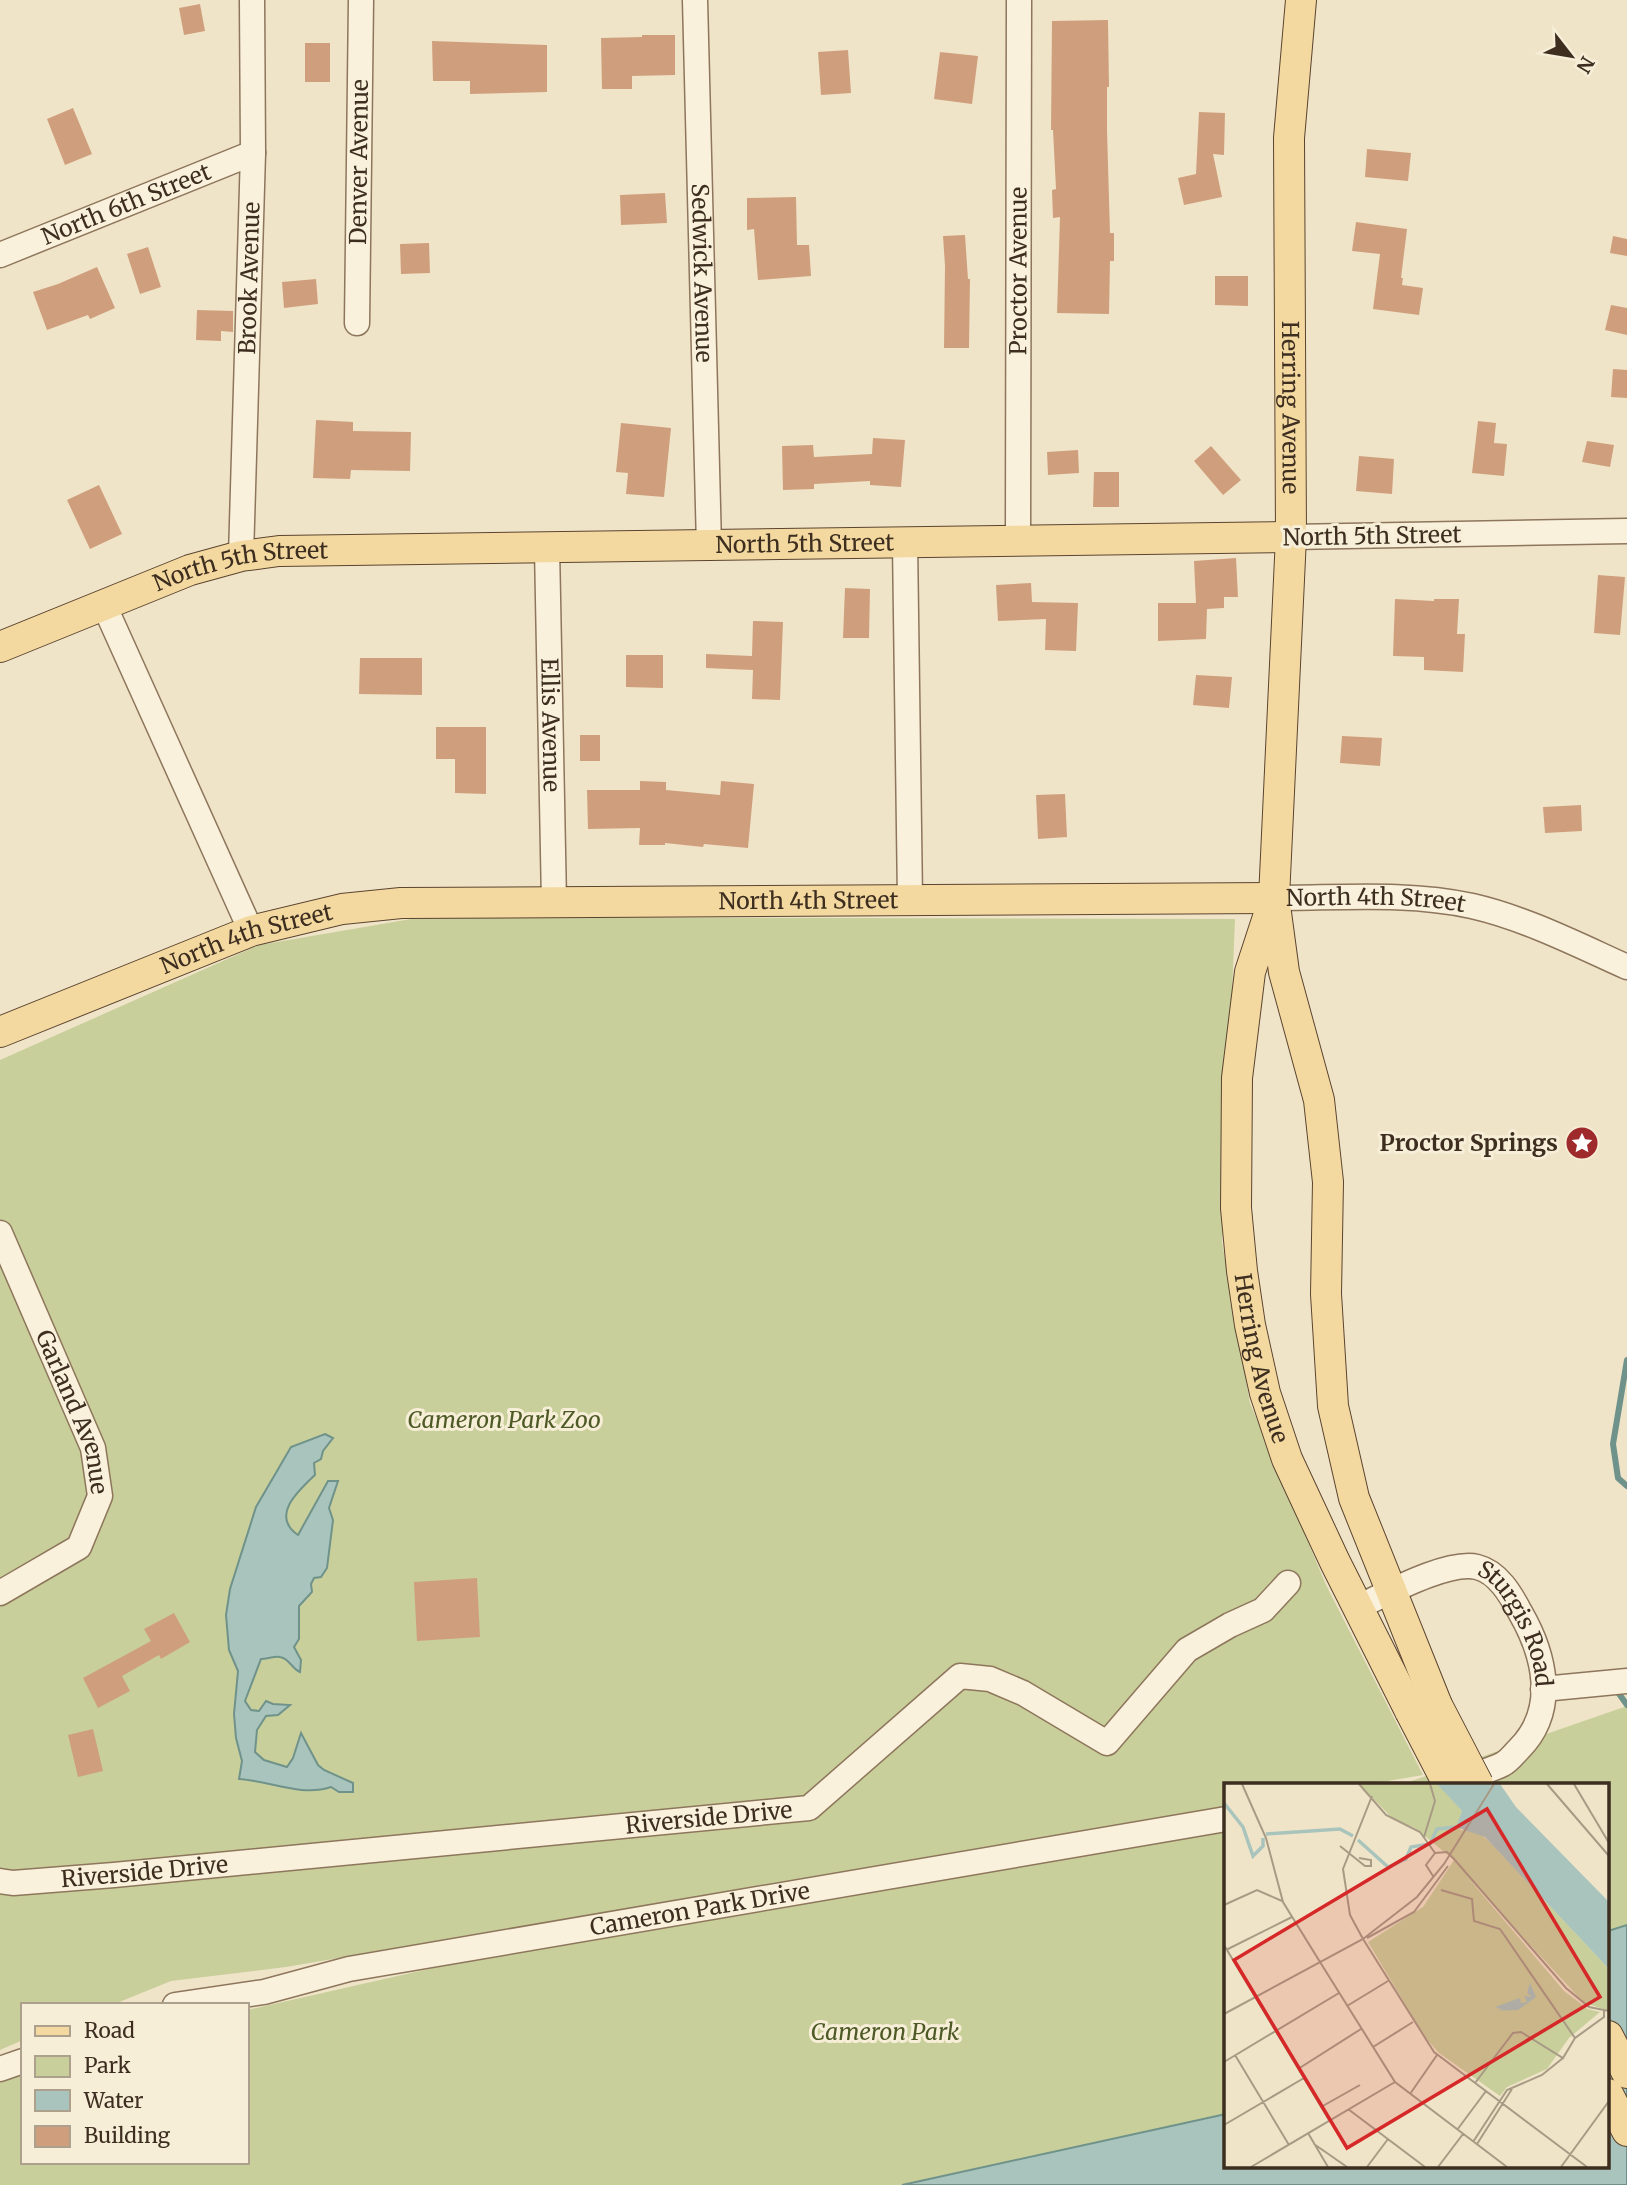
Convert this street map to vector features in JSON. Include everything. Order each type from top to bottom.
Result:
[{"type":"main road","name":"Herring Avenue","points":[[1301,0],[1289,138],[1292,537],[1274,898],[1284,972],[1319,1100],[1328,1182],[1326,1294],[1333,1406],[1354,1498],[1392,1591],[1423,1708],[1448,1783]]},
{"type":"main road","name":"North 5th Street","points":[[0,648],[190,569],[241,556],[279,551],[1292,537]]},
{"type":"main road","name":"Herring Avenue","points":[[1274,898],[1250,972],[1237,1078],[1236,1208],[1250,1325],[1265,1393],[1287,1458],[1357,1607],[1423,1708],[1477,1783]]},
{"type":"main road","name":"North 4th Street","points":[[0,1031],[251,931],[283,921],[342,909],[401,903],[1274,898]]},
{"type":"main road","points":[[1610,2040],[1627,2073]]},
{"type":"main road","points":[[1610,2098],[1627,2131]]},
{"type":"street","name":"Brook Avenue","points":[[241,556],[253,153],[252,0]]},
{"type":"street","name":"Denver Avenue","points":[[357,323],[361,0]]},
{"type":"street","name":"Sedwick Avenue","points":[[695,0],[709,546]]},
{"type":"street","name":"Proctor Avenue","points":[[1018,541],[1019,0]]},
{"type":"street","name":"North 6th Street","points":[[0,255],[253,153]]},
{"type":"street","name":"North 5th Street","points":[[1292,537],[1627,531]]},
{"type":"street","points":[[905,543],[910,900]]},
{"type":"street","name":"Ellis Avenue","points":[[547,548],[554,902]]},
{"type":"street","points":[[104,605],[251,931]]},
{"type":"street","name":"North 4th Street","points":[[1274,898],[1404,897],[1473,906],[1543,930],[1627,967]]},
{"type":"street","name":"Garland Avenue","points":[[0,1233],[93,1448],[100,1496],[79,1547],[0,1593]]},
{"type":"street","name":"Sturgis Road","points":[[1357,1607],[1452,1566],[1478,1567],[1499,1580],[1529,1628],[1542,1664],[1543,1689],[1627,1681]]},
{"type":"street","name":"Riverside Drive","points":[[0,1881],[13,1883],[128,1874],[809,1808],[960,1676],[990,1679],[1023,1693],[1107,1743],[1187,1650],[1230,1625],[1264,1610],[1288,1583]]},
{"type":"street","points":[[1437,1783],[1472,1775],[1504,1763],[1527,1741],[1540,1720],[1543,1689]]},
{"type":"street","name":"Cameron Park Drive","points":[[189,2003],[264,1992],[363,1966],[1224,1819]]},
{"type":"street","points":[[0,2069],[21,2062]]},
{"type":"green space","name":"Cameron Park Zoo","points":[[423,917],[1235,919],[1222,1242],[1250,1403],[1326,1585],[1423,1775],[1376,1783],[1224,1783],[1224,1808],[286,1967],[171,1981],[117,2003],[21,2003],[21,2041],[0,2050],[0,1060],[259,945]]},
{"type":"green space","points":[[1627,1706],[1627,1925],[1610,1930],[1610,1783],[1406,1783]]},
{"type":"green space","name":"Cameron Park","points":[[1224,1819],[1224,2114],[902,2185],[0,2185],[0,2079],[21,2064],[21,2164],[248,2164],[248,2010],[689,1910]]},
{"type":"water","points":[[325,1434],[333,1438],[323,1451],[321,1459],[314,1463],[315,1475],[301,1488],[290,1504],[286,1520],[298,1535],[328,1481],[338,1481],[329,1508],[333,1520],[327,1568],[321,1577],[314,1578],[311,1584],[312,1592],[299,1606],[299,1639],[294,1647],[301,1660],[300,1672],[283,1658],[261,1659],[245,1701],[251,1710],[259,1711],[266,1701],[290,1705],[278,1715],[266,1716],[257,1730],[255,1752],[264,1760],[287,1767],[293,1758],[301,1733],[318,1765],[353,1783],[353,1792],[339,1792],[331,1787],[320,1790],[297,1789],[239,1779],[242,1761],[234,1714],[238,1671],[229,1650],[226,1615],[230,1589],[256,1507],[291,1447]]},
{"type":"water","points":[[1627,1925],[1627,2185],[902,2185],[1224,2114],[1224,2168],[1610,2168],[1610,1930]]},
{"type":"building","points":[[200,4],[205,31],[184,35],[179,8]]},
{"type":"building","points":[[1108,20],[1107,130],[1110,233],[1114,233],[1114,261],[1110,261],[1109,314],[1057,313],[1060,217],[1053,218],[1052,190],[1056,189],[1051,130],[1052,21]]},
{"type":"building","points":[[675,35],[675,75],[632,76],[632,89],[602,89],[601,38]]},
{"type":"building","points":[[432,41],[547,45],[547,92],[470,94],[470,81],[433,81]]},
{"type":"building","points":[[305,43],[330,43],[330,82],[305,82]]},
{"type":"building","points":[[848,50],[851,93],[821,95],[818,52]]},
{"type":"building","points":[[940,52],[978,56],[972,104],[934,99]]},
{"type":"building","points":[[73,108],[92,154],[65,165],[47,119]]},
{"type":"building","points":[[1199,112],[1225,113],[1224,155],[1213,154],[1222,197],[1184,205],[1178,178],[1196,174]]},
{"type":"building","points":[[1367,149],[1411,153],[1408,181],[1365,177]]},
{"type":"building","points":[[665,193],[667,223],[621,225],[620,195]]},
{"type":"building","points":[[796,197],[797,245],[809,245],[811,276],[758,280],[754,229],[747,230],[747,198]]},
{"type":"building","points":[[1356,222],[1407,229],[1401,278],[1402,285],[1423,288],[1419,315],[1373,309],[1380,254],[1352,251]]},
{"type":"building","points":[[965,235],[970,279],[969,348],[944,348],[943,236]]},
{"type":"building","points":[[1613,236],[1627,239],[1627,256],[1610,253]]},
{"type":"building","points":[[429,243],[430,273],[401,274],[400,244]]},
{"type":"building","points":[[148,247],[161,287],[140,294],[127,254]]},
{"type":"building","points":[[97,267],[115,308],[90,319],[88,315],[47,330],[33,292]]},
{"type":"building","points":[[1215,276],[1248,276],[1248,306],[1215,305]]},
{"type":"building","points":[[316,279],[318,304],[284,308],[282,282]]},
{"type":"building","points":[[1611,305],[1627,308],[1627,335],[1605,330]]},
{"type":"building","points":[[197,310],[233,311],[233,332],[221,331],[221,341],[196,340]]},
{"type":"building","points":[[1613,369],[1627,370],[1627,398],[1611,397]]},
{"type":"building","points":[[316,420],[353,422],[353,431],[411,432],[410,471],[351,470],[350,479],[313,478]]},
{"type":"building","points":[[1478,421],[1496,423],[1494,443],[1507,444],[1504,476],[1472,473]]},
{"type":"building","points":[[621,423],[671,428],[664,497],[626,494],[628,473],[616,472]]},
{"type":"building","points":[[873,438],[905,440],[901,487],[870,485],[870,481],[814,484],[814,489],[783,490],[782,446],[813,445],[814,457],[872,454]]},
{"type":"building","points":[[1587,441],[1614,445],[1610,467],[1582,462]]},
{"type":"building","points":[[1211,446],[1241,480],[1223,495],[1194,461]]},
{"type":"building","points":[[1078,450],[1079,473],[1048,475],[1047,452]]},
{"type":"building","points":[[1359,456],[1394,459],[1392,494],[1356,491]]},
{"type":"building","points":[[1094,472],[1119,472],[1119,507],[1093,507]]},
{"type":"building","points":[[99,485],[122,534],[90,549],[67,500]]},
{"type":"building","points":[[1236,558],[1238,597],[1224,597],[1224,608],[1207,609],[1206,639],[1158,641],[1158,603],[1196,603],[1194,561]]},
{"type":"building","points":[[1598,575],[1625,577],[1620,635],[1594,633]]},
{"type":"building","points":[[1031,583],[1032,602],[1078,603],[1076,651],[1045,650],[1046,619],[998,621],[996,585]]},
{"type":"building","points":[[845,588],[870,589],[869,638],[843,638]]},
{"type":"building","points":[[1395,599],[1459,599],[1457,634],[1465,634],[1463,672],[1424,670],[1424,657],[1393,656]]},
{"type":"building","points":[[753,621],[783,622],[780,700],[752,699],[753,670],[706,668],[706,654],[752,656]]},
{"type":"building","points":[[626,655],[663,655],[663,688],[626,687]]},
{"type":"building","points":[[360,658],[422,658],[422,695],[359,694]]},
{"type":"building","points":[[1196,675],[1232,677],[1229,708],[1193,705]]},
{"type":"building","points":[[436,727],[486,727],[486,794],[455,793],[455,759],[436,759]]},
{"type":"building","points":[[580,735],[600,735],[600,761],[580,761]]},
{"type":"building","points":[[1342,736],[1382,738],[1380,766],[1340,763]]},
{"type":"building","points":[[640,781],[666,782],[666,790],[720,795],[721,781],[754,784],[748,848],[704,844],[703,847],[665,843],[639,845],[640,828],[588,829],[587,790],[640,790]]},
{"type":"building","points":[[1065,794],[1067,837],[1038,839],[1036,795]]},
{"type":"building","points":[[1581,805],[1582,831],[1545,833],[1543,807]]},
{"type":"building","points":[[477,1578],[480,1637],[417,1641],[414,1582]]},
{"type":"building","points":[[174,1613],[190,1642],[161,1659],[159,1655],[122,1676],[130,1691],[98,1708],[83,1678],[151,1641],[144,1629]]},
{"type":"building","points":[[93,1729],[103,1771],[78,1777],[68,1735]]},
{"type":"waterway","points":[[1627,1360],[1613,1444],[1618,1478],[1627,1486]]},
{"type":"waterway","points":[[1619,1687],[1617,1691],[1627,1705]]},
{"type":"place","name":"Proctor Springs","points":[[1582,1143]]}]
